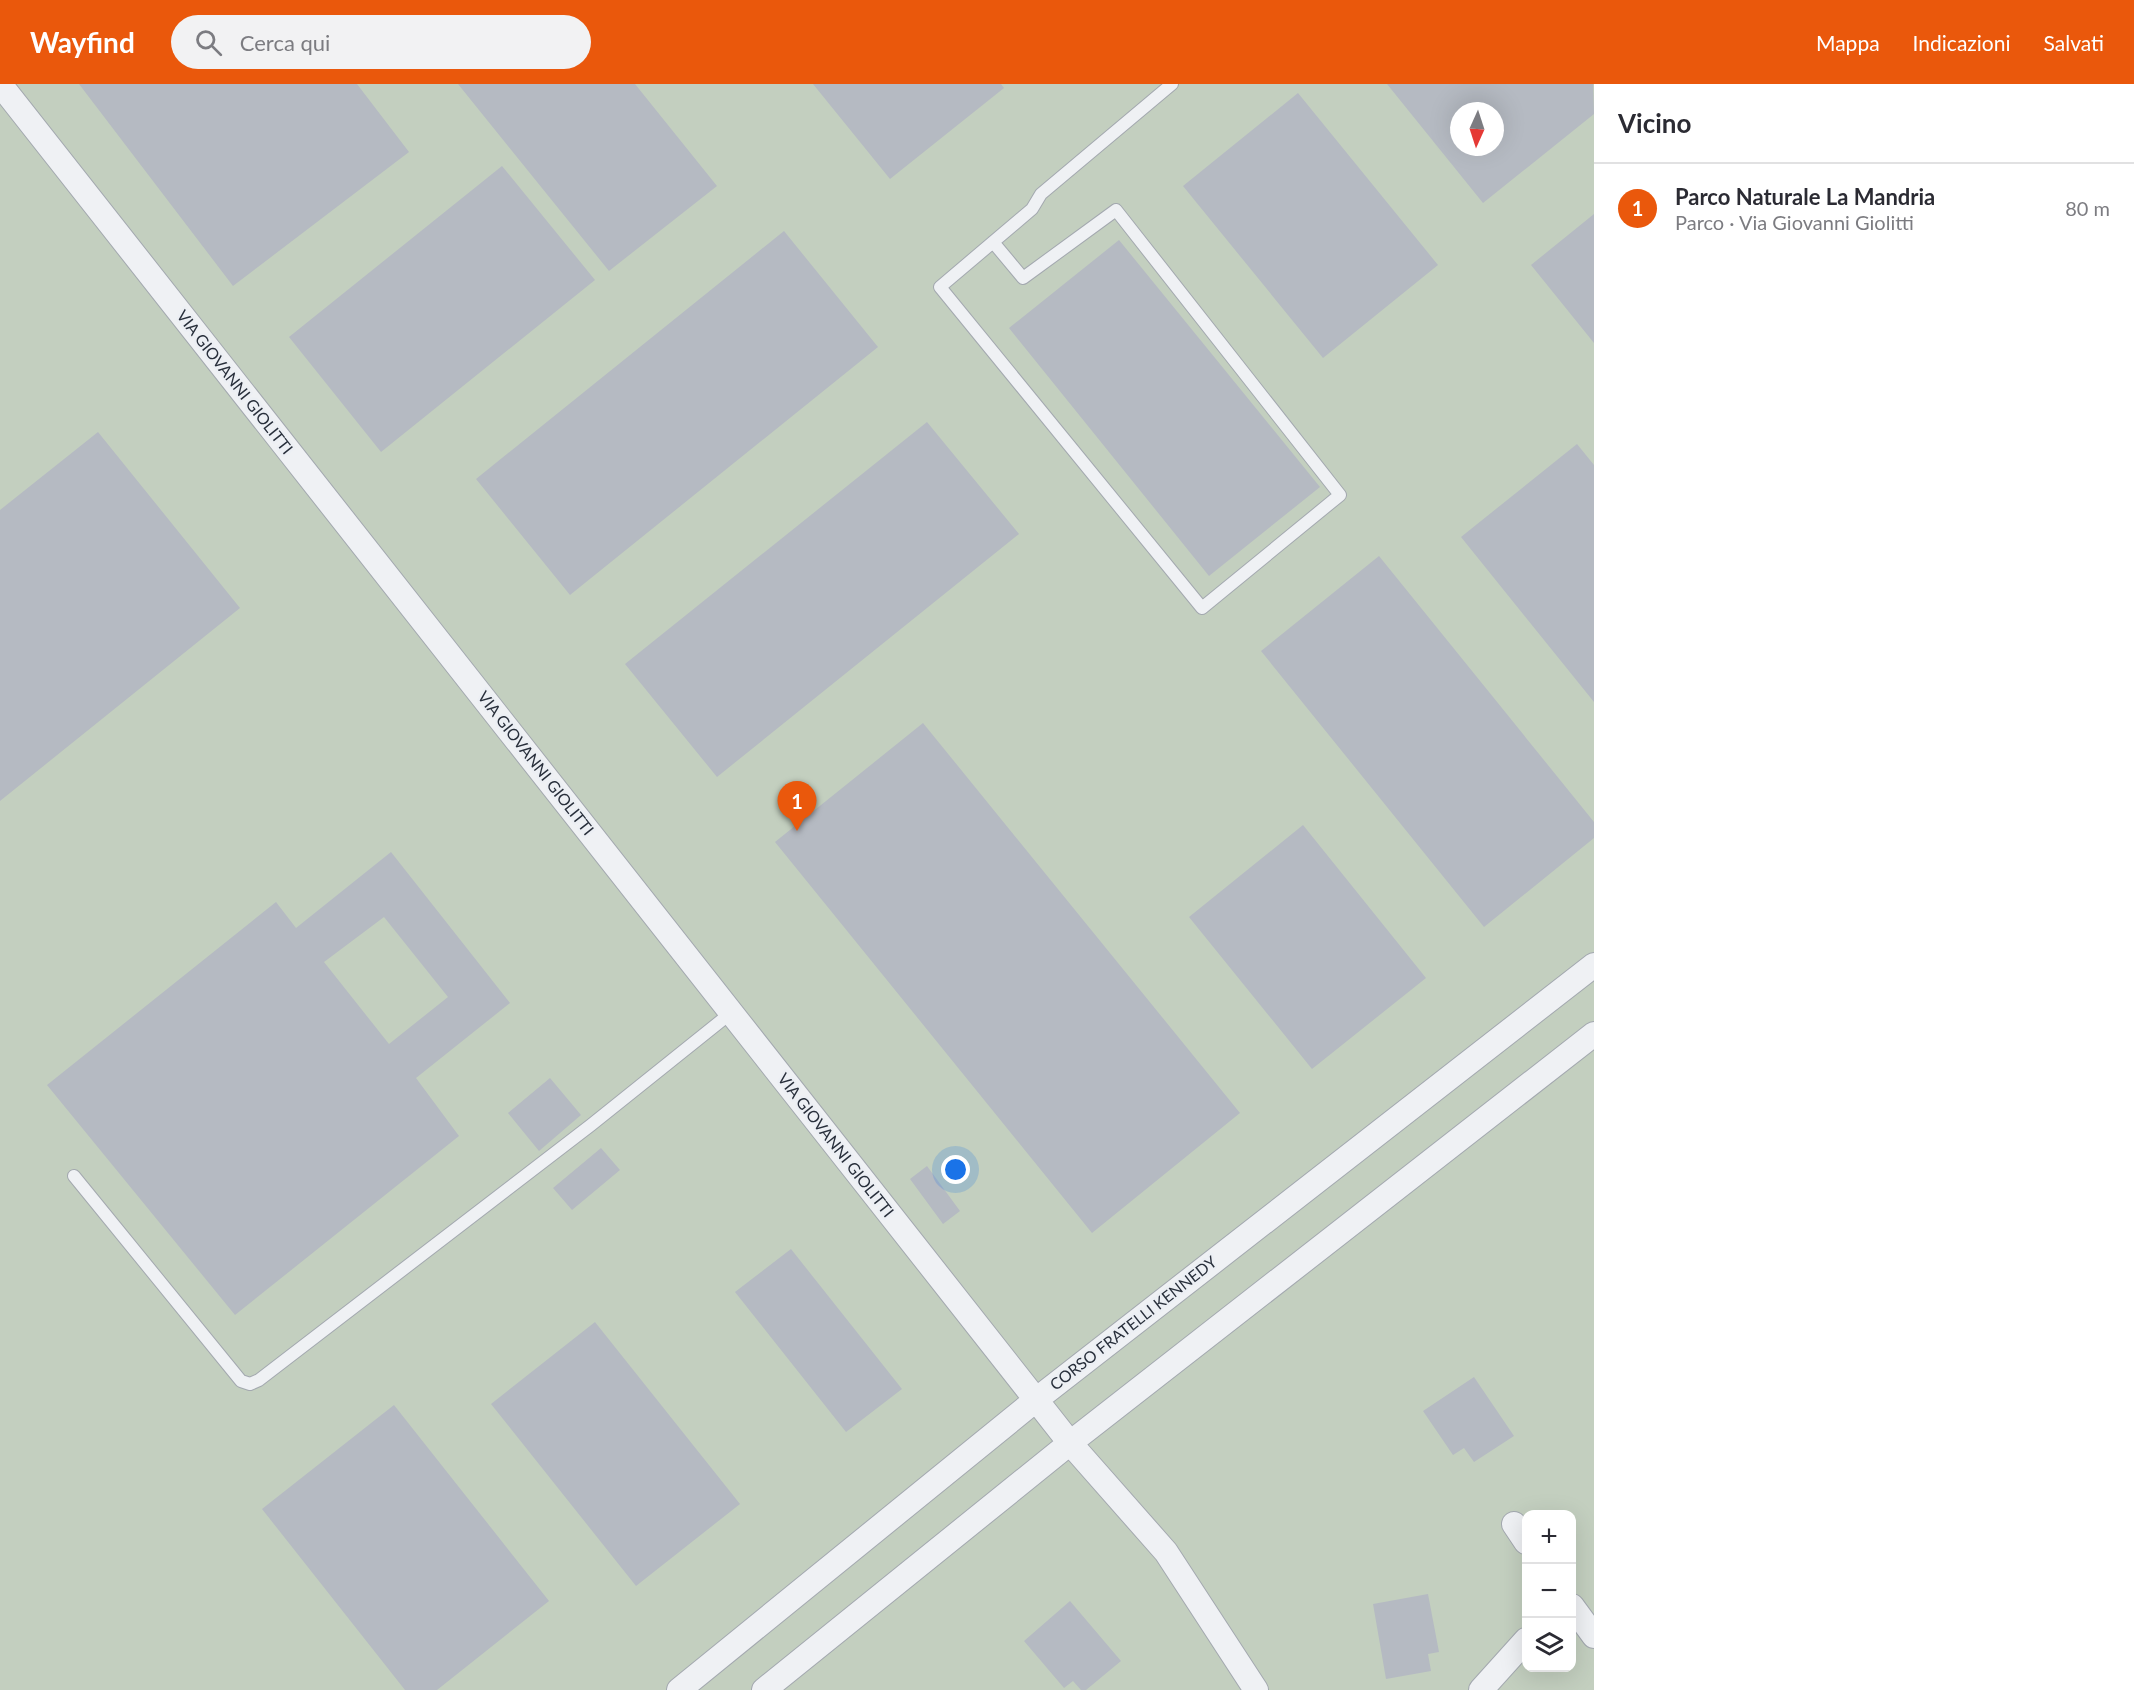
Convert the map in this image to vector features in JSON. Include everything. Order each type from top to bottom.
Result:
[{"type":"street","name":"VIA GIOVANNI GIOLITTI","points":[[0,84],[1070,1443],[1166,1552],[1256,1690]]},
{"type":"street","name":"CORSO FRATELLI KENNEDY","points":[[679,1690],[1036,1399],[1594,965]]},
{"type":"street","points":[[764,1690],[1070,1443],[1594,1034]]},
{"type":"street","points":[[1576,1611],[1594,1636]]},
{"type":"street","points":[[1481,1690],[1522,1645]]},
{"type":"lane","points":[[993,242],[1023,278],[1116,210],[1340,495],[1202,608],[940,287],[993,242],[1032,209],[1041,194],[1172,84]]},
{"type":"lane","points":[[74,1176],[241,1381],[250,1384],[259,1380],[582,1132],[732,1012]]},
{"type":"green space","points":[[0,84],[1594,84],[1594,1690],[0,1690]]},
{"type":"building","points":[[79,84],[357,84],[409,152],[233,286]]},
{"type":"building","points":[[458,84],[635,84],[717,186],[609,271]]},
{"type":"building","points":[[813,84],[1001,84],[1004,88],[890,179]]},
{"type":"building","points":[[1387,84],[1593,84],[1594,114],[1483,203]]},
{"type":"building","points":[[1298,93],[1438,265],[1323,358],[1183,186]]},
{"type":"building","points":[[502,166],[595,280],[381,452],[289,337]]},
{"type":"building","points":[[1594,214],[1594,343],[1531,265]]},
{"type":"building","points":[[784,231],[878,347],[570,595],[476,479]]},
{"type":"building","points":[[1119,240],[1320,487],[1209,576],[1009,328]]},
{"type":"building","points":[[927,422],[1019,534],[717,777],[625,664]]},
{"type":"building","points":[[98,432],[240,608],[0,801],[0,510]]},
{"type":"building","points":[[1577,444],[1594,465],[1594,702],[1461,537]]},
{"type":"building","points":[[1379,556],[1594,822],[1594,838],[1484,927],[1261,651]]},
{"type":"building","points":[[923,723],[1240,1113],[1092,1233],[775,842]]},
{"type":"building","points":[[1303,825],[1426,978],[1312,1069],[1189,917]]},
{"type":"building","points":[[391,852],[510,1003],[416,1078],[459,1136],[235,1315],[47,1085],[276,902],[296,928]],"holes":[[[384,917],[448,997],[389,1044],[324,962]]]},
{"type":"building","points":[[550,1078],[581,1115],[539,1151],[508,1113]]},
{"type":"building","points":[[601,1148],[620,1170],[572,1210],[553,1188]]},
{"type":"building","points":[[927,1166],[960,1211],[943,1224],[910,1179]]},
{"type":"building","points":[[791,1249],[902,1389],[846,1432],[735,1292]]},
{"type":"building","points":[[595,1322],[740,1504],[636,1586],[491,1404]]},
{"type":"building","points":[[1474,1377],[1514,1436],[1474,1462],[1464,1448],[1453,1455],[1423,1411]]},
{"type":"building","points":[[394,1405],[549,1601],[437,1690],[405,1690],[262,1509]]},
{"type":"building","points":[[1428,1594],[1439,1652],[1428,1654],[1431,1671],[1386,1679],[1373,1604]]},
{"type":"building","points":[[1070,1601],[1121,1661],[1086,1690],[1081,1690],[1073,1681],[1064,1688],[1024,1641]]},
{"type":"place","name":"Parco Naturale La Mandria","points":[[797,831]]}]
